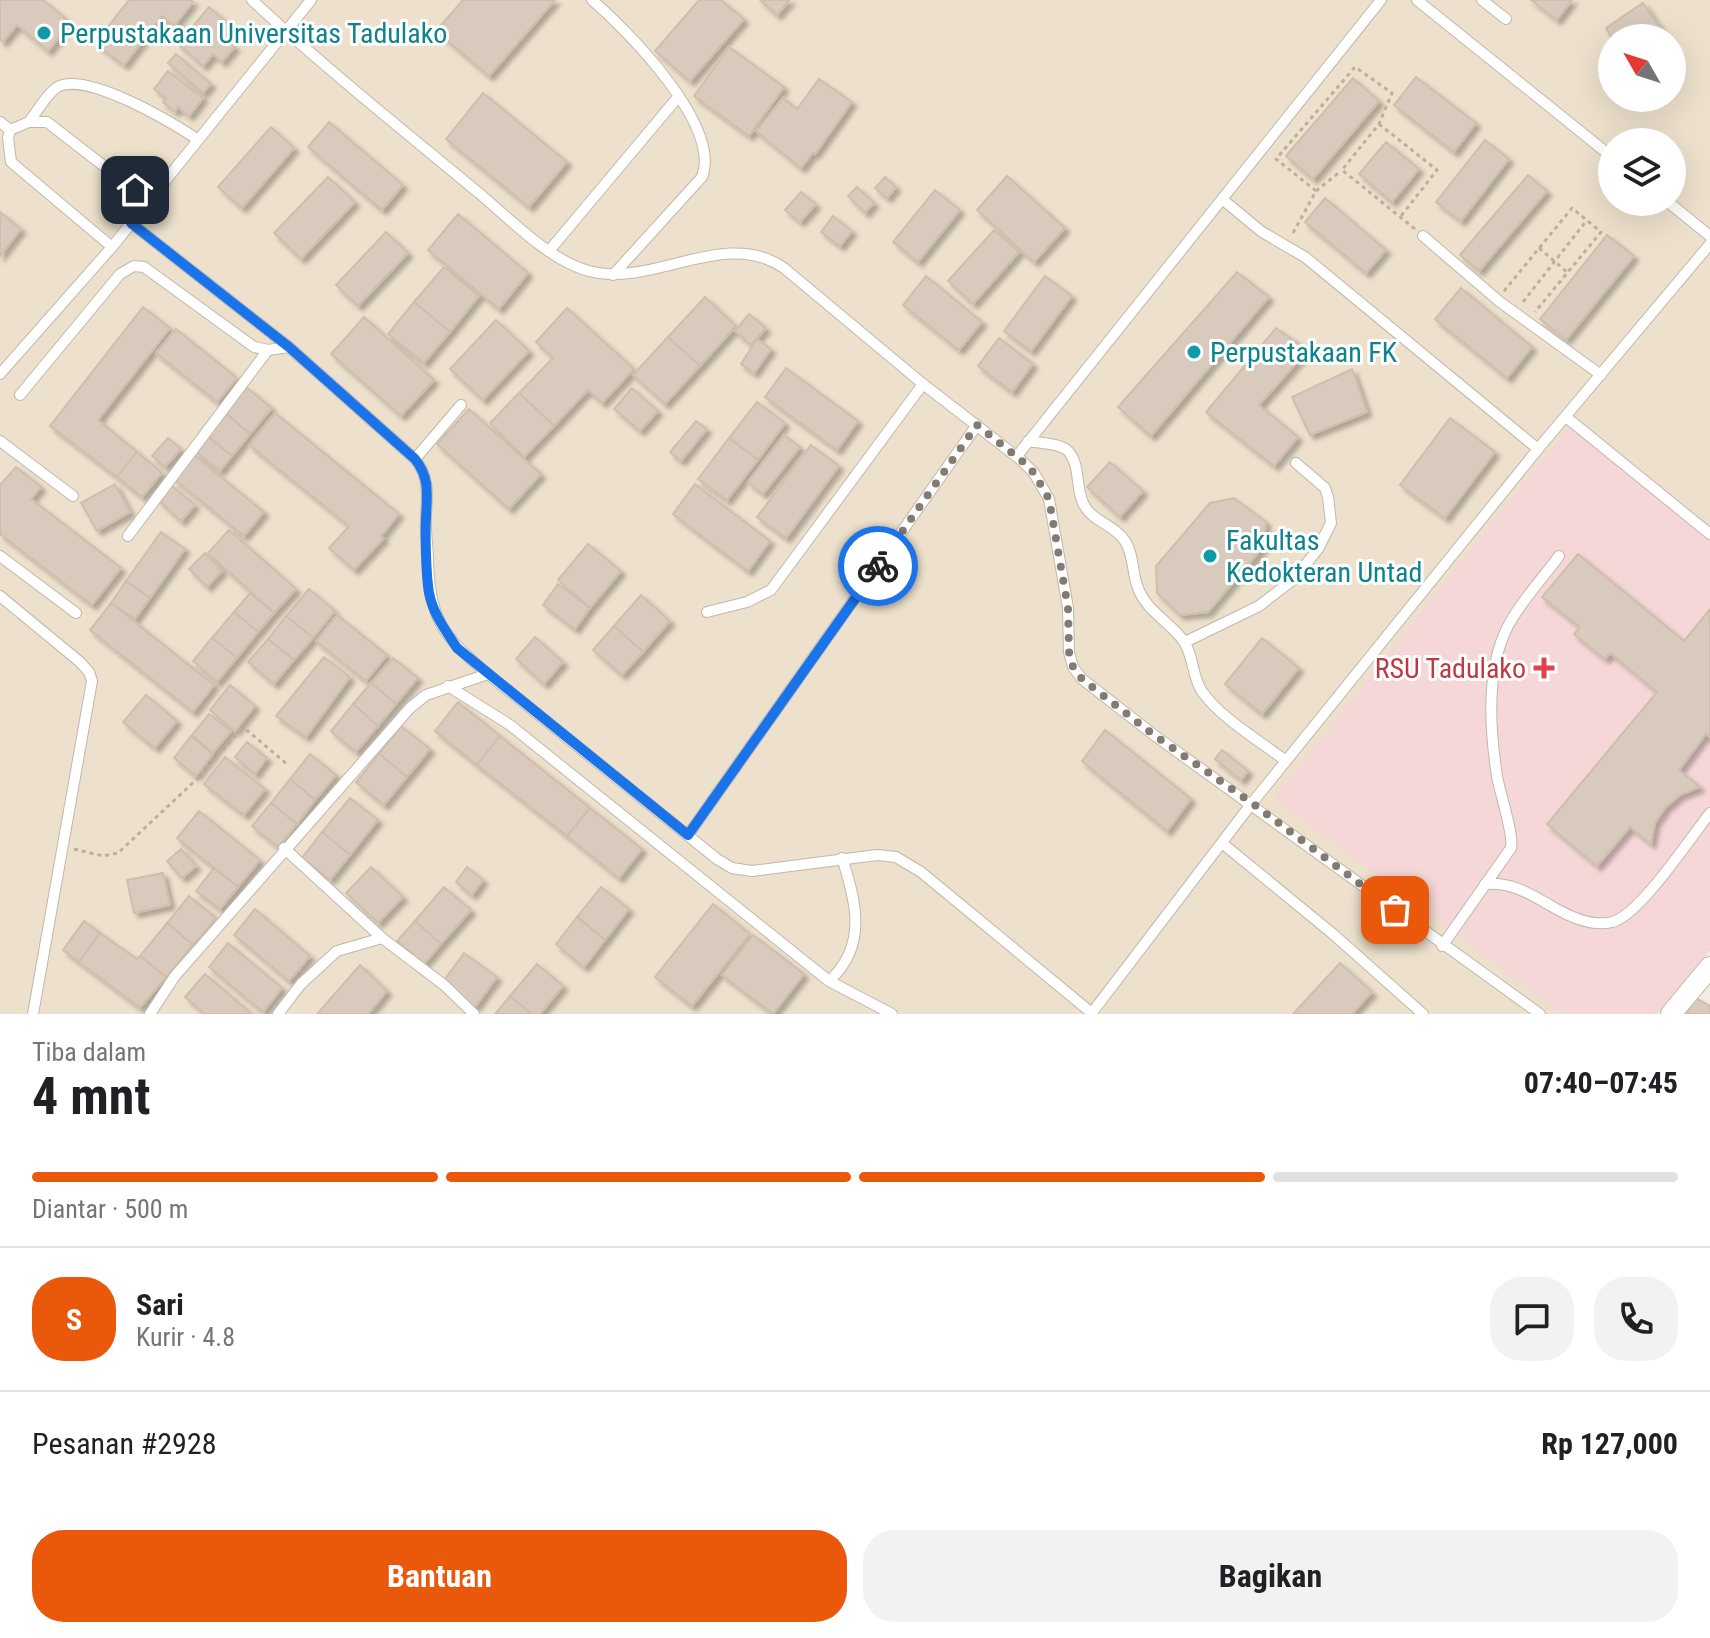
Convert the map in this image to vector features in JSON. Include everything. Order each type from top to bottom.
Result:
[{"type":"street","points":[[1671,1014],[1710,967]]},
{"type":"lane","points":[[252,0],[549,251],[578,268],[613,275],[744,252],[759,255],[784,268],[1034,473],[1049,499],[1068,608],[1069,652],[1073,667],[1082,679],[1442,946],[1540,1014]]},
{"type":"lane","points":[[0,374],[112,247],[311,0]]},
{"type":"lane","points":[[592,0],[620,24],[673,87],[699,131],[706,168],[702,177],[613,275]]},
{"type":"lane","points":[[1017,456],[1381,0]]},
{"type":"lane","points":[[1417,0],[1598,146]]},
{"type":"lane","points":[[1482,0],[1506,19]]},
{"type":"lane","points":[[29,122],[57,87],[84,85],[147,109],[198,140]]},
{"type":"lane","points":[[549,251],[678,97]]},
{"type":"lane","points":[[0,122],[10,130]]},
{"type":"lane","points":[[10,130],[29,122],[47,122],[149,201]]},
{"type":"lane","points":[[10,130],[11,162],[112,247]]},
{"type":"lane","points":[[1222,199],[1285,247],[1305,257],[1538,449]]},
{"type":"lane","points":[[1685,216],[1710,236]]},
{"type":"lane","points":[[131,223],[289,347],[423,469],[428,484],[426,521],[429,591],[433,606],[457,648],[488,674],[732,868],[752,871],[842,858],[896,857],[908,863],[1092,1014],[1252,803],[1538,449],[1710,244]]},
{"type":"lane","points":[[1423,236],[1497,300],[1601,375]]},
{"type":"lane","points":[[20,395],[120,274],[134,266],[144,267],[246,341],[268,350],[289,347]]},
{"type":"lane","points":[[128,536],[268,350]]},
{"type":"lane","points":[[707,612],[747,602],[771,590],[923,384]]},
{"type":"lane","points":[[415,459],[461,405]]},
{"type":"lane","points":[[1566,417],[1710,534]]},
{"type":"lane","points":[[688,835],[977,425]]},
{"type":"lane","points":[[0,441],[73,496]]},
{"type":"lane","points":[[1028,441],[1061,447],[1069,452],[1085,508],[1099,522],[1124,538],[1130,550],[1138,589],[1149,606],[1185,642],[1201,690],[1229,718],[1286,761]]},
{"type":"lane","points":[[1185,642],[1259,606],[1294,579],[1318,549],[1331,523],[1328,497],[1325,488],[1296,463]]},
{"type":"lane","points":[[0,556],[76,613]]},
{"type":"lane","points":[[1442,946],[1511,848],[1490,722],[1494,671],[1508,626],[1559,556]]},
{"type":"lane","points":[[0,596],[80,662],[92,681],[33,1014]]},
{"type":"lane","points":[[150,1014],[175,976],[284,848],[410,708],[426,695],[488,674]]},
{"type":"lane","points":[[448,686],[510,725],[829,981],[892,1014]]},
{"type":"lane","points":[[1485,884],[1514,885],[1559,910],[1595,924],[1614,922],[1633,911],[1710,813]]},
{"type":"lane","points":[[1222,843],[1333,934],[1423,1014]]},
{"type":"lane","points":[[284,848],[382,938],[444,985],[474,1014]]},
{"type":"lane","points":[[829,981],[839,972],[853,945],[857,913],[842,858]]},
{"type":"lane","points":[[278,1014],[301,984],[337,951],[382,938]]},
{"type":"path","points":[[1285,247],[1316,191],[1342,170],[1379,124],[1392,93],[1355,67],[1276,159],[1316,191]]},
{"type":"path","points":[[1379,124],[1437,170],[1401,217]]},
{"type":"path","points":[[1342,170],[1423,236]]},
{"type":"path","points":[[1497,300],[1572,208],[1601,232],[1527,322]]},
{"type":"path","points":[[1515,313],[1587,220]]},
{"type":"path","points":[[1539,248],[1568,272]]},
{"type":"path","points":[[62,847],[103,856],[118,853],[196,780],[241,730],[248,731],[288,765]]},
{"type":"shaded area","points":[[0,0],[1710,0],[1710,950],[1657,1014],[0,1014]]},
{"type":"shaded area","name":"RSU Tadulako","points":[[1572,423],[1710,538],[1710,950],[1657,1014],[1562,1014],[1274,798]]},
{"type":"building","name":"Perpustakaan Universitas Tadulako","points":[[0,0],[43,0],[71,23],[48,51],[17,25],[3,42],[0,40]]},
{"type":"building","points":[[129,0],[193,2],[174,26],[162,16],[124,65],[95,43]]},
{"type":"building","points":[[463,0],[555,0],[489,76],[436,31]]},
{"type":"building","points":[[699,0],[721,0],[744,19],[690,81],[655,51]]},
{"type":"building","points":[[760,0],[790,0],[777,15]]},
{"type":"building","points":[[1531,0],[1572,0],[1557,20]]},
{"type":"building","points":[[1643,3],[1657,24],[1612,24]]},
{"type":"building","points":[[209,7],[235,30],[226,40],[235,47],[222,62],[213,54],[203,66],[178,44]]},
{"type":"building","points":[[729,47],[784,87],[749,136],[694,96]]},
{"type":"building","points":[[176,54],[211,84],[203,93],[168,63]]},
{"type":"building","points":[[168,71],[203,98],[189,116],[178,107],[175,112],[163,102],[166,98],[154,89]]},
{"type":"building","points":[[1416,77],[1476,123],[1454,152],[1394,105]]},
{"type":"building","points":[[1353,78],[1379,101],[1313,179],[1286,156]]},
{"type":"building","points":[[819,79],[852,102],[815,154],[801,168],[756,131],[783,98],[797,109]]},
{"type":"building","points":[[483,93],[567,162],[529,207],[446,139]]},
{"type":"building","points":[[329,122],[403,185],[382,210],[308,147]]},
{"type":"building","points":[[271,127],[294,148],[242,208],[218,187]]},
{"type":"building","points":[[1485,140],[1509,159],[1461,221],[1436,202]]},
{"type":"building","points":[[1386,142],[1419,169],[1392,202],[1359,174]]},
{"type":"building","points":[[1528,175],[1547,191],[1479,271],[1460,255]]},
{"type":"building","points":[[1007,176],[1065,228],[1034,262],[977,210]]},
{"type":"building","points":[[328,177],[355,202],[301,259],[274,233]]},
{"type":"building","points":[[885,177],[896,187],[887,198],[875,188]]},
{"type":"building","points":[[857,187],[874,203],[865,213],[848,196]]},
{"type":"building","points":[[935,190],[960,210],[918,262],[893,242]]},
{"type":"building","points":[[801,192],[816,204],[800,222],[785,210]]},
{"type":"building","points":[[1325,198],[1386,250],[1366,273],[1305,222]]},
{"type":"building","points":[[0,212],[21,229],[0,256]]},
{"type":"building","points":[[458,214],[528,273],[499,309],[428,250]]},
{"type":"building","points":[[833,216],[852,231],[840,246],[821,232]]},
{"type":"building","points":[[994,230],[1019,252],[973,304],[948,281]]},
{"type":"building","points":[[386,232],[408,253],[358,306],[336,285]]},
{"type":"building","points":[[1607,235],[1634,256],[1566,340],[1540,319]]},
{"type":"building","points":[[444,267],[479,296],[450,332],[414,302]]},
{"type":"building","name":"Perpustakaan FK","points":[[1237,272],[1269,297],[1151,436],[1118,407]]},
{"type":"building","points":[[926,276],[982,322],[959,350],[903,305]]},
{"type":"building","points":[[1045,276],[1072,296],[1031,351],[1004,331]]},
{"type":"building","points":[[1461,288],[1532,347],[1507,378],[1435,319]]},
{"type":"building","points":[[705,297],[736,326],[700,366],[668,337]]},
{"type":"building","points":[[414,302],[450,332],[424,363],[388,334]]},
{"type":"building","points":[[143,307],[170,328],[98,420],[137,452],[117,477],[50,426]]},
{"type":"building","points":[[567,308],[634,369],[602,403],[588,390],[554,426],[519,393],[553,358],[536,342]]},
{"type":"building","points":[[749,314],[766,328],[751,345],[735,331]]},
{"type":"building","points":[[364,317],[434,380],[401,416],[331,354]]},
{"type":"building","points":[[496,320],[529,351],[483,400],[450,369]]},
{"type":"building","points":[[1276,328],[1308,350],[1259,405],[1298,437],[1274,466],[1206,412]]},
{"type":"building","points":[[176,329],[237,378],[217,402],[156,353]]},
{"type":"building","points":[[668,337],[700,366],[665,404],[633,375]]},
{"type":"building","points":[[999,338],[1033,364],[1012,392],[978,366]]},
{"type":"building","points":[[757,339],[771,349],[754,373],[741,364]]},
{"type":"building","points":[[786,368],[858,421],[837,450],[765,397]]},
{"type":"building","points":[[1352,369],[1367,412],[1310,435],[1292,397]]},
{"type":"building","points":[[246,387],[272,408],[250,434],[225,413]]},
{"type":"building","points":[[632,388],[658,411],[640,431],[614,409]]},
{"type":"building","points":[[519,393],[554,426],[524,457],[490,423]]},
{"type":"building","points":[[757,402],[785,423],[758,460],[729,438]]},
{"type":"building","points":[[469,409],[541,474],[509,509],[437,444]]},
{"type":"building","points":[[225,413],[250,434],[232,456],[206,435]]},
{"type":"building","points":[[275,413],[399,514],[381,536],[384,538],[354,570],[329,548],[349,526],[249,445]]},
{"type":"building","points":[[1450,418],[1495,452],[1445,518],[1400,485]]},
{"type":"building","points":[[696,421],[707,429],[681,461],[670,452]]},
{"type":"building","points":[[206,435],[232,456],[220,471],[194,450]]},
{"type":"building","points":[[784,435],[800,447],[763,494],[748,482]]},
{"type":"building","points":[[168,438],[181,449],[165,467],[152,456]]},
{"type":"building","points":[[729,438],[758,460],[727,500],[698,479]]},
{"type":"building","points":[[811,445],[839,466],[786,538],[757,517]]},
{"type":"building","points":[[137,452],[162,473],[142,497],[117,477]]},
{"type":"building","points":[[194,455],[264,512],[244,536],[174,479]]},
{"type":"building","points":[[1110,462],[1143,491],[1120,517],[1087,487]]},
{"type":"building","points":[[16,467],[41,487],[31,499],[121,568],[92,605],[0,534],[0,485]]},
{"type":"building","points":[[115,484],[130,512],[97,531],[81,503]]},
{"type":"building","points":[[695,484],[770,541],[748,571],[673,514]]},
{"type":"building","points":[[171,485],[195,505],[181,521],[158,500]]},
{"type":"building","name":"Fakultas Kedokteran Untad","points":[[1234,498],[1266,522],[1263,547],[1208,612],[1180,615],[1157,593],[1156,566],[1210,503]]},
{"type":"building","points":[[229,530],[296,589],[274,613],[208,553]]},
{"type":"building","points":[[161,532],[185,549],[150,598],[126,581]]},
{"type":"building","points":[[588,544],[621,571],[590,608],[558,580]]},
{"type":"building","points":[[205,553],[222,571],[207,587],[189,569]]},
{"type":"building","points":[[1578,554],[1684,641],[1710,609],[1710,737],[1706,734],[1679,770],[1700,787],[1680,795],[1666,807],[1655,823],[1651,844],[1630,827],[1597,866],[1547,824],[1657,692],[1610,653],[1605,659],[1574,634],[1580,627],[1542,597]]},
{"type":"building","points":[[126,581],[150,598],[135,619],[111,603]]},
{"type":"building","points":[[558,584],[590,608],[575,629],[543,605]]},
{"type":"building","points":[[309,589],[335,611],[313,638],[286,616]]},
{"type":"building","points":[[250,593],[274,613],[258,632],[234,612]]},
{"type":"building","points":[[641,595],[670,621],[643,652],[614,626]]},
{"type":"building","points":[[111,603],[214,685],[193,712],[90,630]]},
{"type":"building","points":[[234,612],[258,632],[237,658],[212,638]]},
{"type":"building","points":[[337,615],[387,655],[366,681],[316,641]]},
{"type":"building","points":[[286,616],[313,638],[294,660],[268,639]]},
{"type":"building","points":[[614,626],[643,652],[622,675],[593,650]]},
{"type":"building","points":[[535,637],[563,662],[544,684],[516,659]]},
{"type":"building","points":[[212,638],[237,658],[217,682],[193,661]]},
{"type":"building","points":[[1262,638],[1299,668],[1262,714],[1225,684]]},
{"type":"building","points":[[268,639],[294,660],[274,684],[248,662]]},
{"type":"building","points":[[324,657],[350,677],[306,737],[276,716]]},
{"type":"building","points":[[393,658],[418,678],[396,704],[371,683]]},
{"type":"building","points":[[371,683],[396,704],[378,726],[353,704]]},
{"type":"building","points":[[230,685],[255,706],[235,731],[210,710]]},
{"type":"building","points":[[146,695],[177,721],[155,748],[123,722]]},
{"type":"building","points":[[458,702],[500,736],[477,765],[435,731]]},
{"type":"building","points":[[353,704],[378,726],[356,752],[331,731]]},
{"type":"building","points":[[209,714],[231,731],[213,753],[192,735]]},
{"type":"building","points":[[401,726],[430,749],[407,777],[379,754]]},
{"type":"building","points":[[1105,730],[1191,799],[1167,831],[1082,761]]},
{"type":"building","points":[[191,736],[213,754],[196,776],[174,758]]},
{"type":"building","points":[[500,736],[590,808],[567,836],[477,765]]},
{"type":"building","points":[[247,742],[267,758],[255,774],[235,757]]},
{"type":"building","points":[[1222,750],[1248,771],[1241,780],[1215,759]]},
{"type":"building","points":[[310,754],[336,775],[315,800],[290,779]]},
{"type":"building","points":[[379,754],[407,777],[384,805],[356,782]]},
{"type":"building","points":[[225,757],[265,789],[244,815],[204,784]]},
{"type":"building","points":[[290,779],[315,800],[297,824],[271,803]]},
{"type":"building","points":[[350,798],[378,820],[350,855],[322,832]]},
{"type":"building","points":[[271,803],[297,824],[278,847],[252,826]]},
{"type":"building","points":[[590,808],[642,849],[619,878],[567,836]]},
{"type":"building","points":[[199,811],[260,860],[238,887],[177,838]]},
{"type":"building","points":[[322,832],[350,855],[330,880],[302,858]]},
{"type":"building","points":[[181,849],[196,866],[182,878],[167,861]]},
{"type":"building","points":[[371,867],[403,897],[378,923],[346,893]]},
{"type":"building","points":[[467,867],[483,880],[472,895],[456,882]]},
{"type":"building","points":[[214,868],[238,887],[220,909],[196,891]]},
{"type":"building","points":[[163,873],[170,905],[134,913],[127,880]]},
{"type":"building","points":[[444,887],[471,910],[441,944],[415,921]]},
{"type":"building","points":[[601,887],[629,909],[605,940],[577,917]]},
{"type":"building","points":[[189,896],[216,918],[193,945],[167,923]]},
{"type":"building","points":[[713,904],[750,934],[692,1006],[655,977]]},
{"type":"building","points":[[255,909],[310,956],[289,981],[234,935]]},
{"type":"building","points":[[577,917],[605,940],[584,967],[556,944]]},
{"type":"building","points":[[84,921],[100,933],[79,962],[63,950]]},
{"type":"building","points":[[415,921],[441,944],[424,964],[397,941]]},
{"type":"building","points":[[167,923],[193,945],[166,977],[140,956]]},
{"type":"building","points":[[100,933],[137,959],[140,956],[166,977],[140,1008],[79,962]]},
{"type":"building","points":[[753,935],[804,974],[773,1014],[722,975]]},
{"type":"building","points":[[228,943],[282,988],[263,1012],[209,967]]},
{"type":"building","points":[[464,953],[497,977],[475,1007],[442,983]]},
{"type":"building","points":[[1340,963],[1372,992],[1352,1014],[1293,1014]]},
{"type":"building","points":[[537,964],[563,986],[540,1014],[531,1014],[510,996]]},
{"type":"building","points":[[360,965],[387,991],[368,1014],[317,1014]]},
{"type":"building","points":[[205,974],[252,1014],[205,1014],[185,997]]},
{"type":"building","points":[[510,996],[531,1014],[495,1014]]},
{"type":"building","points":[[1696,998],[1710,1006],[1710,1014],[1686,1014]]},
{"type":"way so far","points":[[878,566],[977,425],[1034,473],[1049,499],[1068,608],[1069,652],[1073,667],[1082,679],[1395,910]]},
{"type":"place","name":"Perpustakaan Universitas Tadulako","points":[[44,33]]},
{"type":"place","name":"Perpustakaan FK","points":[[1194,352]]},
{"type":"place","name":"Fakultas Kedokteran Untad","points":[[1210,556]]},
{"type":"place","name":"RSU Tadulako","points":[[1544,668]]},
{"type":"route","points":[[135,190],[149,201],[131,223],[289,347],[423,469],[428,484],[429,591],[440,622],[457,648],[688,835],[878,566]]}]
